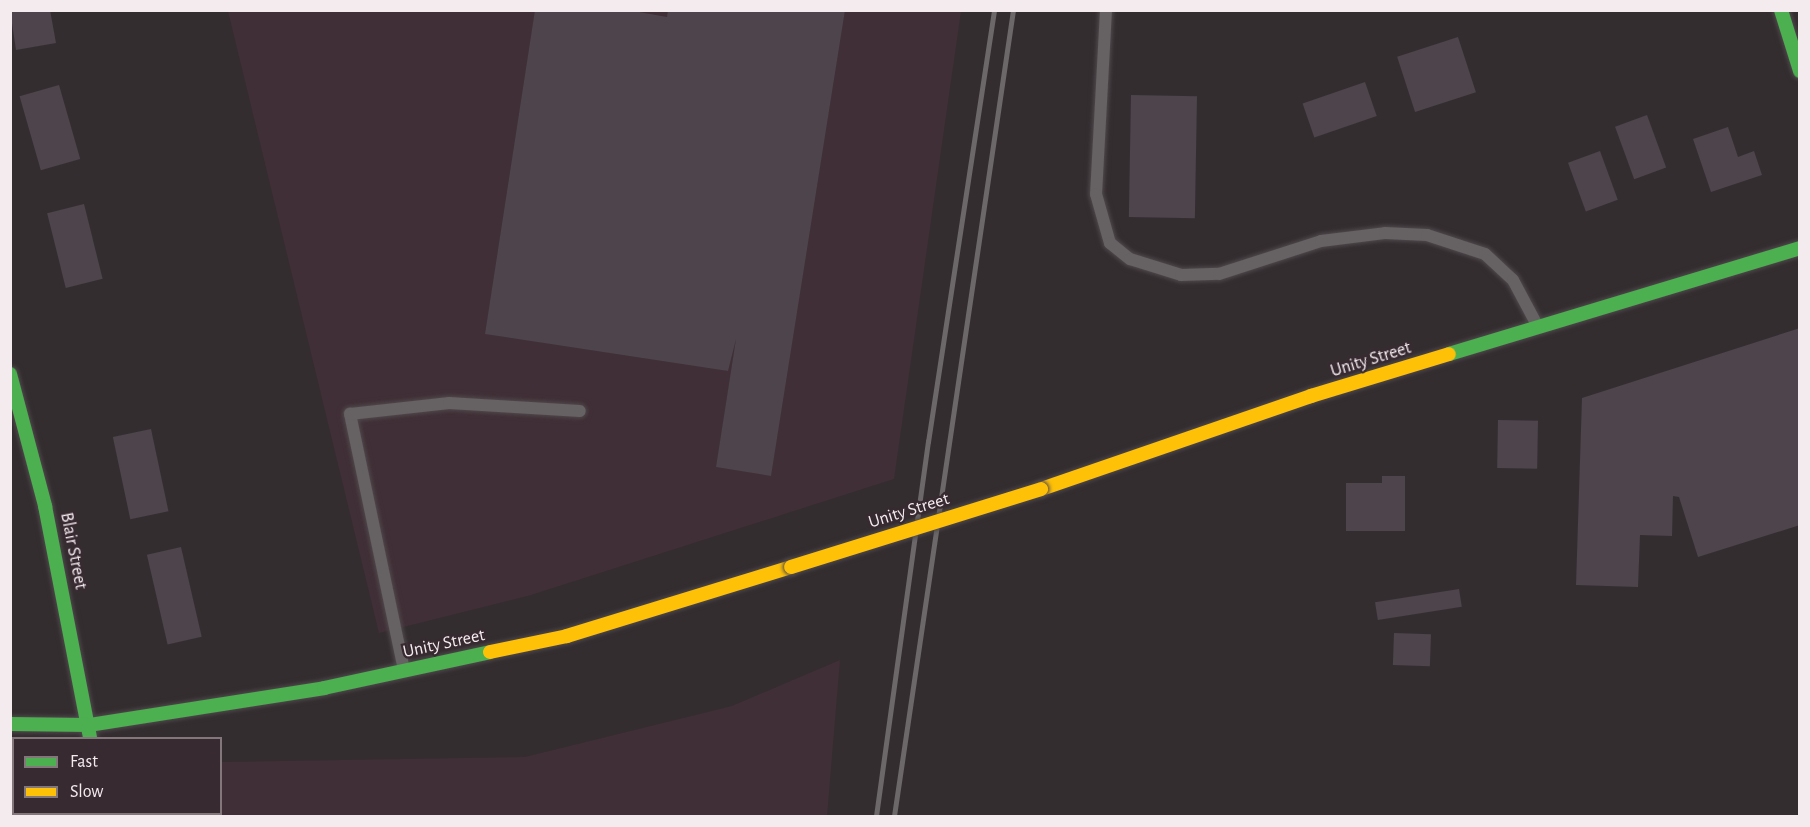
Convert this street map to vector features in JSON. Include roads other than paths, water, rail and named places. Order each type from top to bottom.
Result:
[{"type":"street","points":[[1781,10],[1800,71]]},
{"type":"street","name":"Unity Street","points":[[10,724],[89,732],[324,688],[567,636],[1041,489],[1311,396],[1800,248]]},
{"type":"street","name":"Blair Street","points":[[10,374],[15,407],[45,506],[89,732]]},
{"type":"lane","points":[[1106,10],[1096,194],[1110,243],[1130,260],[1181,275],[1219,274],[1321,241],[1384,233],[1427,235],[1485,254],[1513,280],[1539,328]]},
{"type":"lane","points":[[405,671],[350,414],[449,403],[580,411]]},
{"type":"railway","points":[[876,816],[928,442],[994,10]]},
{"type":"railway","points":[[894,816],[1013,10]]}]
